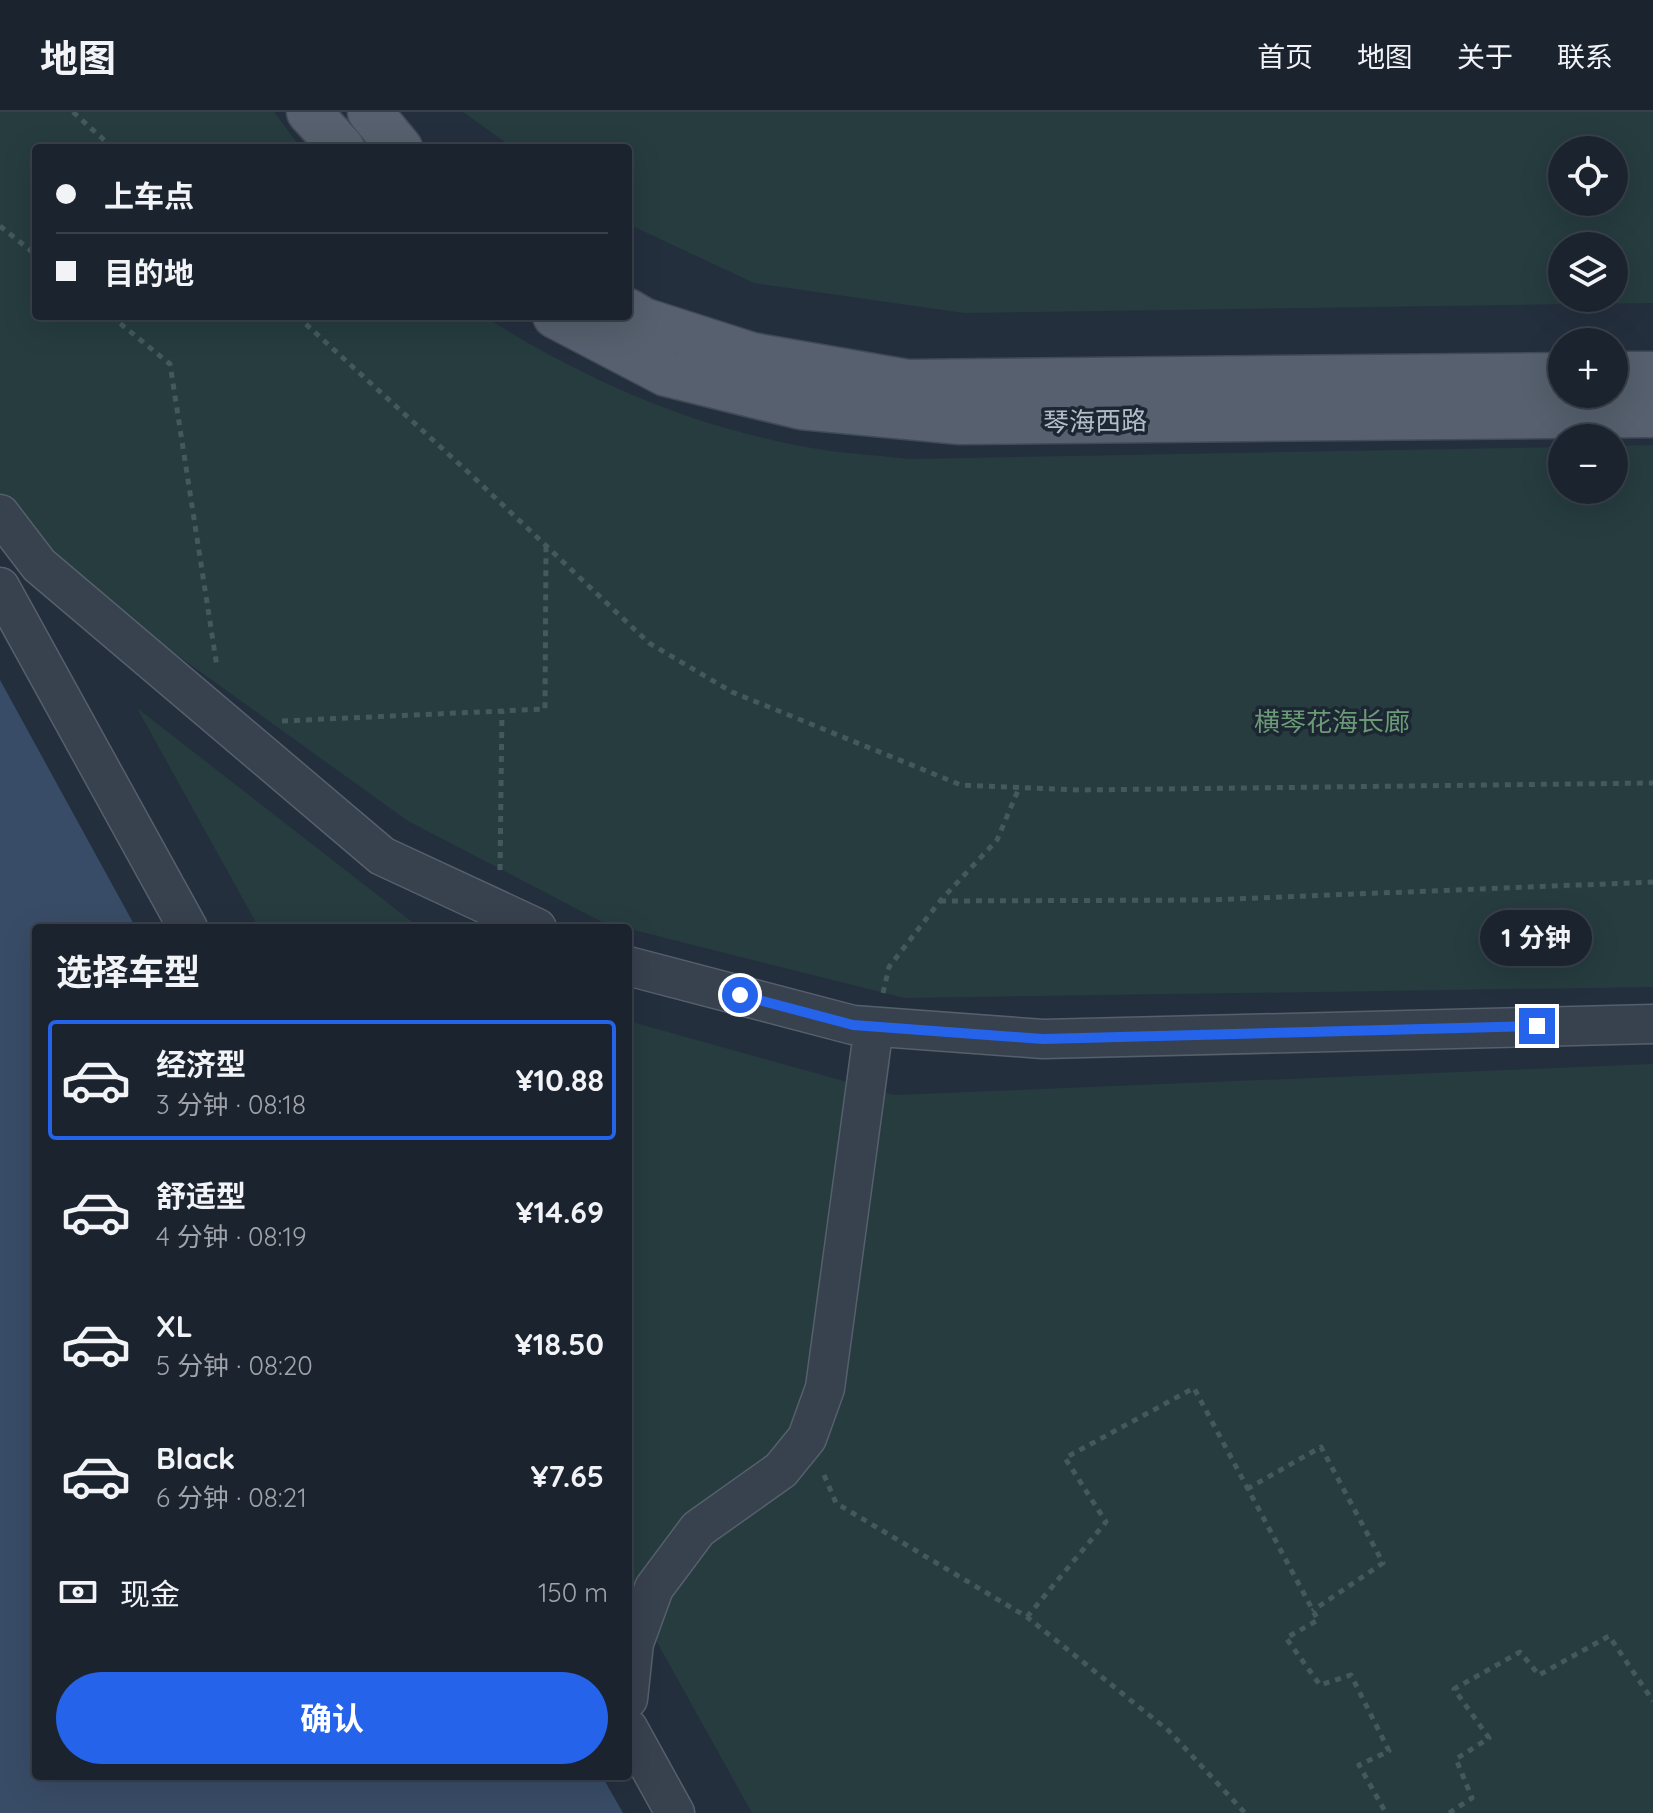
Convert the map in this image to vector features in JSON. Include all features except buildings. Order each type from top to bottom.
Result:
[{"type":"main road","points":[[309,112],[338,144]]},
{"type":"main road","name":"琴海西路","points":[[632,313],[643,320],[752,355],[907,382],[1548,375]]},
{"type":"main road","name":"琴海西路","points":[[563,320],[666,374],[801,407],[960,422],[1653,415]]},
{"type":"main road","points":[[1628,374],[1653,374]]},
{"type":"lane","points":[[0,514],[39,565],[382,856],[529,924]]},
{"type":"lane","points":[[0,587],[186,924]]},
{"type":"lane","points":[[632,967],[874,1030],[1043,1039],[1653,1024]]},
{"type":"lane","points":[[632,1662],[634,1643],[654,1588],[698,1529],[781,1470],[807,1438],[825,1388],[874,1030]]},
{"type":"lane","points":[[632,1735],[675,1813]]},
{"type":"path","points":[[73,112],[109,144]]},
{"type":"path","points":[[0,226],[32,252]]},
{"type":"path","points":[[116,320],[170,364],[226,724],[545,709],[546,546]]},
{"type":"path","points":[[301,320],[649,643],[732,692],[961,785],[1080,790],[1653,783]]},
{"type":"path","points":[[499,910],[502,711]]},
{"type":"path","points":[[874,1030],[889,967],[940,901],[997,840],[1019,787]]},
{"type":"path","points":[[940,901],[1207,900],[1653,882]]},
{"type":"path","points":[[1027,1617],[1106,1522],[1065,1458],[1194,1388],[1318,1620],[1286,1638],[1320,1685],[1351,1675],[1389,1751],[1359,1765],[1386,1813]]},
{"type":"path","points":[[807,1438],[836,1503],[1027,1617],[1169,1731],[1245,1813]]},
{"type":"path","points":[[1247,1489],[1321,1447],[1383,1563],[1312,1611]]},
{"type":"path","points":[[1449,1813],[1472,1798],[1456,1759],[1489,1738],[1454,1689],[1520,1652],[1539,1675],[1609,1636],[1653,1701]]},
{"type":"green space","name":"横琴花海长廊","points":[[0,112],[274,112],[298,144],[32,144],[32,320],[491,320],[601,381],[724,428],[812,448],[910,459],[1548,447],[1548,504],[1628,504],[1628,446],[1653,445],[1653,987],[905,998],[632,930],[632,924],[602,922],[408,821],[21,543],[0,503]]},
{"type":"green space","points":[[463,112],[1653,112],[1653,303],[1628,303],[1628,232],[1548,232],[1548,305],[964,313],[754,283],[632,226],[632,144],[507,144]]},
{"type":"green space","points":[[137,708],[415,924],[257,924]]},
{"type":"green space","points":[[632,1022],[894,1095],[1653,1064],[1653,1813],[752,1813],[632,1597]]},
{"type":"water","points":[[0,680],[134,924],[32,924],[32,1780],[604,1780],[623,1813],[0,1813]]},
{"type":"route","points":[[740,995],[853,1025],[1043,1039],[1537,1026]]}]
